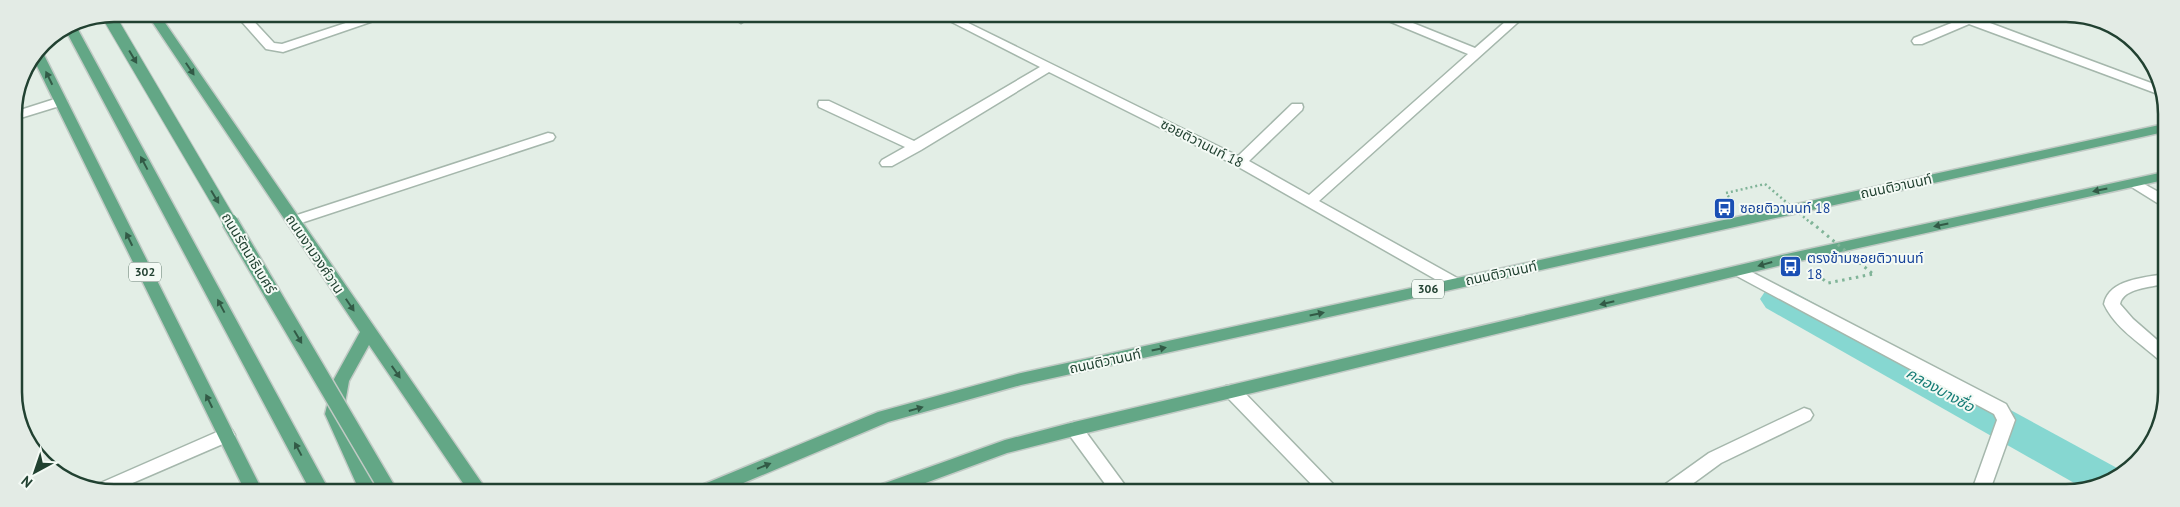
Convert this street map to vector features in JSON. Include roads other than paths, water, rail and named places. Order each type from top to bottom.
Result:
[{"type":"main road","name":"ถนนรัตนาธิเบศร์","points":[[112,22],[384,484]]},
{"type":"main road","name":"ถนนงามวงศ์วาน","points":[[158,22],[368,332],[474,484]]},
{"type":"main road","points":[[74,33],[317,484]]},
{"type":"main road","name":"302","points":[[41,61],[250,484]]},
{"type":"main road","name":"ถนนติวานนท์","points":[[723,484],[884,418],[1012,382],[2158,129]]},
{"type":"main road","points":[[902,484],[1005,447],[1074,429],[1740,272],[1782,260],[2158,177]]},
{"type":"main road","points":[[365,484],[334,414],[341,381],[368,332]]},
{"type":"street","points":[[248,22],[270,46],[283,48],[360,22]]},
{"type":"street","name":"ซอยติวานนท์ 18","points":[[960,22],[1240,162],[1454,284]]},
{"type":"street","points":[[1400,22],[1476,53]]},
{"type":"street","points":[[1308,202],[1512,22]]},
{"type":"street","points":[[1918,41],[1955,22]]},
{"type":"street","points":[[1978,22],[2154,88]]},
{"type":"street","points":[[888,163],[1049,67]]},
{"type":"street","points":[[23,113],[61,101]]},
{"type":"street","points":[[824,104],[916,147]]},
{"type":"street","points":[[1240,162],[1297,107]]},
{"type":"street","points":[[293,221],[398,185],[447,172],[548,137]]},
{"type":"street","points":[[2135,183],[2158,198]]},
{"type":"street","points":[[1740,272],[1997,407],[2006,420],[1983,484]]},
{"type":"street","points":[[2158,281],[2129,288],[2118,293],[2113,298],[2112,304],[2115,311],[2126,322],[2158,350]]},
{"type":"street","points":[[1232,391],[1322,484]]},
{"type":"street","points":[[1679,484],[1715,458],[1804,415]]},
{"type":"street","points":[[1074,429],[1115,484]]},
{"type":"street","points":[[112,484],[226,434]]},
{"type":"waterway","name":"คลองบางซื่อ","points":[[1778,299],[2099,478]]},
{"type":"place","name":"ซอยติวานนท์ 18","points":[[1724,208]]},
{"type":"place","name":"ตรงข้ามซอยติวานนท์ 18","points":[[1791,266]]}]
